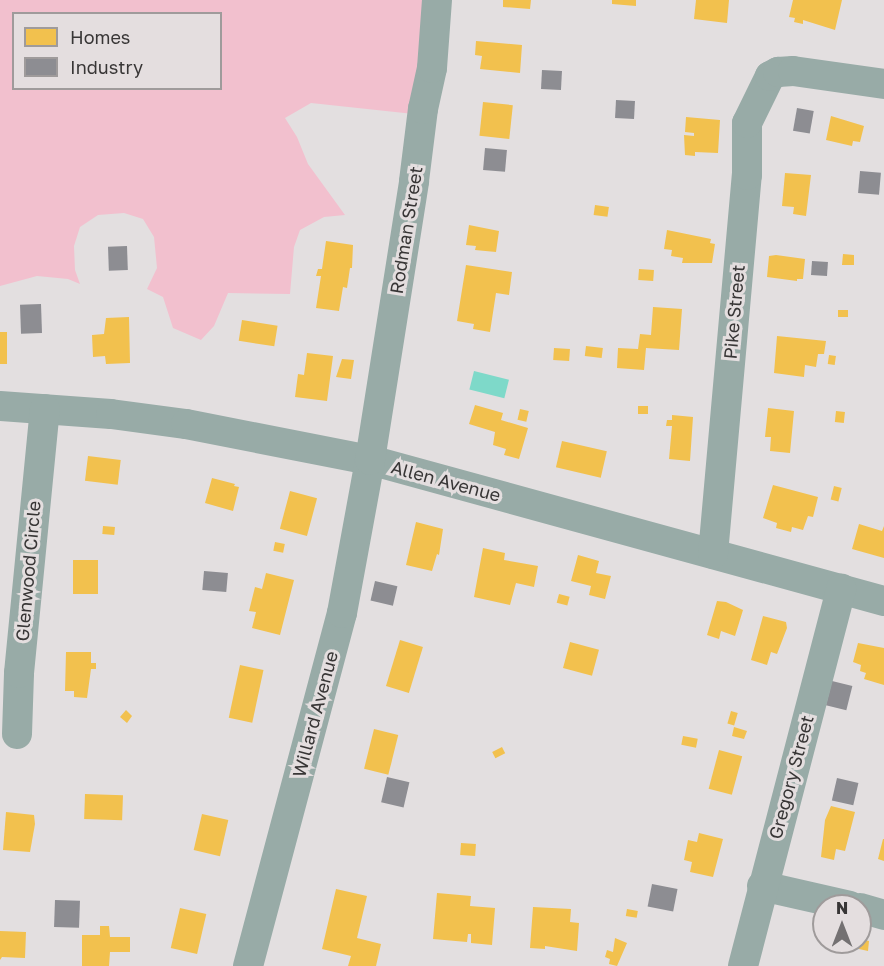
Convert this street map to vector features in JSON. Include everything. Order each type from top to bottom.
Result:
[{"type":"street","name":"Rodman Street","points":[[370,460],[414,181],[423,109],[432,68],[437,0]]},
{"type":"street","name":"Pike Street","points":[[713,554],[747,175],[747,123],[770,76],[793,71],[884,84]]},
{"type":"street","name":"Allen Avenue","points":[[0,406],[186,424],[370,460],[884,601]]},
{"type":"street","name":"Glenwood Circle","points":[[17,734],[19,673],[45,409]]},
{"type":"street","name":"Willard Avenue","points":[[248,966],[342,613],[370,460]]},
{"type":"street","name":"Gregory Street","points":[[743,966],[762,886],[842,589]]},
{"type":"street","points":[[762,886],[812,897]]},
{"type":"shaded area","points":[[0,0],[436,0],[423,115],[311,103],[285,118],[297,137],[308,164],[345,215],[324,217],[300,230],[294,247],[290,294],[228,293],[214,326],[201,340],[173,328],[163,297],[147,289],[157,268],[154,237],[143,219],[124,213],[98,215],[80,227],[74,246],[75,270],[80,284],[68,279],[37,276],[0,286]]},
{"type":"shaded area","points":[[474,371],[509,380],[504,398],[469,389]]},
{"type":"building: Homes","points":[[503,0],[531,0],[530,9],[503,7]]},
{"type":"building: Homes","points":[[612,0],[636,0],[636,6],[612,4]]},
{"type":"building: Homes","points":[[696,0],[729,0],[727,23],[694,19]]},
{"type":"building: Homes","points":[[793,0],[842,0],[835,30],[803,20],[803,24],[794,22],[795,18],[789,17]]},
{"type":"building: Homes","points":[[476,41],[522,45],[520,73],[480,69],[482,56],[475,55]]},
{"type":"building: Homes","points":[[483,102],[513,105],[509,139],[479,136]]},
{"type":"building: Homes","points":[[831,116],[864,126],[860,142],[853,141],[852,146],[826,140]]},
{"type":"building: Homes","points":[[686,117],[720,120],[718,153],[695,152],[695,156],[685,155],[684,135],[694,136],[694,133],[685,132]]},
{"type":"building: Homes","points":[[785,173],[811,175],[806,216],[793,214],[794,207],[782,206]]},
{"type":"building: Homes","points":[[595,205],[609,207],[607,217],[594,215]]},
{"type":"building: Homes","points":[[469,225],[499,231],[496,252],[475,250],[476,246],[466,245]]},
{"type":"building: Homes","points":[[667,230],[711,239],[710,243],[715,244],[712,263],[682,263],[683,258],[671,256],[672,250],[664,249]]},
{"type":"building: Homes","points":[[326,241],[353,245],[352,268],[350,268],[347,288],[343,287],[339,311],[316,308],[321,276],[316,276],[318,269],[322,269]]},
{"type":"building: Homes","points":[[843,254],[854,255],[854,265],[842,265]]},
{"type":"building: Homes","points":[[769,256],[805,259],[803,279],[797,279],[797,281],[767,277]]},
{"type":"building: Homes","points":[[466,265],[512,272],[509,295],[496,293],[490,332],[473,329],[474,324],[457,321]]},
{"type":"building: Homes","points":[[639,269],[654,270],[653,281],[638,280]]},
{"type":"building: Homes","points":[[653,307],[682,309],[679,350],[646,348],[644,370],[617,368],[618,348],[638,349],[640,334],[651,335]]},
{"type":"building: Homes","points":[[838,310],[848,310],[848,317],[838,317]]},
{"type":"building: Homes","points":[[129,317],[130,363],[106,364],[105,356],[93,357],[92,335],[104,334],[106,318]]},
{"type":"building: Homes","points":[[242,320],[278,326],[274,346],[239,341]]},
{"type":"building: Homes","points":[[0,332],[7,332],[7,364],[0,364]]},
{"type":"building: Homes","points":[[777,336],[826,341],[824,354],[818,354],[816,367],[805,365],[804,377],[774,373]]},
{"type":"building: Homes","points":[[586,346],[603,348],[602,358],[585,356]]},
{"type":"building: Homes","points":[[554,348],[570,349],[569,361],[553,360]]},
{"type":"building: Homes","points":[[307,353],[333,356],[327,401],[295,397],[298,374],[304,375]]},
{"type":"building: Homes","points":[[829,355],[836,356],[835,365],[828,364]]},
{"type":"building: Homes","points":[[342,359],[354,360],[351,379],[336,377]]},
{"type":"building: Homes","points":[[475,405],[503,413],[501,420],[528,428],[519,459],[504,455],[506,449],[493,445],[495,432],[469,424]]},
{"type":"building: Homes","points":[[638,406],[648,406],[648,414],[638,414]]},
{"type":"building: Homes","points":[[768,408],[794,411],[790,453],[770,451],[771,437],[765,437]]},
{"type":"building: Homes","points":[[520,409],[529,411],[526,422],[518,420]]},
{"type":"building: Homes","points":[[836,411],[845,412],[844,423],[835,422]]},
{"type":"building: Homes","points":[[672,415],[693,417],[690,461],[669,459],[672,426],[666,426],[667,420],[672,420]]},
{"type":"building: Homes","points":[[562,441],[607,451],[601,478],[556,467]]},
{"type":"building: Homes","points":[[88,456],[121,460],[118,485],[85,481]]},
{"type":"building: Homes","points":[[212,478],[239,487],[233,511],[205,503]]},
{"type":"building: Homes","points":[[773,485],[818,497],[813,517],[808,516],[803,530],[792,527],[791,532],[776,528],[777,523],[763,518]]},
{"type":"building: Homes","points":[[834,486],[842,488],[838,502],[831,500]]},
{"type":"building: Homes","points":[[290,491],[317,498],[307,536],[280,529]]},
{"type":"building: Homes","points":[[416,522],[443,529],[439,555],[437,554],[432,571],[406,565]]},
{"type":"building: Homes","points":[[859,524],[882,531],[884,526],[884,558],[852,549]]},
{"type":"building: Homes","points":[[103,526],[115,527],[114,535],[102,534]]},
{"type":"building: Homes","points":[[275,542],[285,544],[283,553],[273,551]]},
{"type":"building: Homes","points":[[483,548],[505,553],[504,560],[538,566],[534,587],[516,583],[510,605],[474,597]]},
{"type":"building: Homes","points":[[578,555],[599,561],[596,573],[611,576],[605,599],[589,595],[591,586],[571,581]]},
{"type":"building: Homes","points":[[73,560],[98,560],[98,594],[73,594]]},
{"type":"building: Homes","points":[[266,573],[294,580],[280,635],[252,628],[256,612],[249,611],[255,587],[262,589]]},
{"type":"building: Homes","points":[[559,594],[570,597],[567,606],[557,603]]},
{"type":"building: Homes","points":[[717,601],[726,602],[743,610],[735,636],[721,631],[719,639],[707,635]]},
{"type":"building: Homes","points":[[763,616],[786,622],[787,628],[777,654],[771,652],[767,665],[751,660]]},
{"type":"building: Homes","points":[[400,640],[423,647],[409,693],[386,686]]},
{"type":"building: Homes","points":[[570,642],[599,650],[592,676],[563,668]]},
{"type":"building: Homes","points":[[858,643],[884,648],[884,685],[864,679],[866,673],[860,671],[861,665],[853,662]]},
{"type":"building: Homes","points":[[66,652],[91,652],[91,663],[96,663],[96,669],[91,669],[87,698],[74,697],[74,691],[65,691]]},
{"type":"building: Homes","points":[[240,665],[263,670],[252,723],[229,718]]},
{"type":"building: Homes","points":[[126,710],[132,716],[127,723],[120,717]]},
{"type":"building: Homes","points":[[731,711],[738,713],[734,725],[727,723]]},
{"type":"building: Homes","points":[[734,727],[747,731],[744,739],[732,736]]},
{"type":"building: Homes","points":[[374,729],[398,735],[388,775],[364,769]]},
{"type":"building: Homes","points":[[683,736],[698,739],[696,748],[681,745]]},
{"type":"building: Homes","points":[[502,747],[505,753],[495,758],[492,752]]},
{"type":"building: Homes","points":[[719,750],[742,756],[732,795],[709,789]]},
{"type":"building: Homes","points":[[85,794],[123,795],[122,820],[84,819]]},
{"type":"building: Homes","points":[[831,806],[855,812],[845,851],[836,849],[834,860],[821,857],[825,820]]},
{"type":"building: Homes","points":[[6,812],[34,815],[35,824],[30,852],[3,850]]},
{"type":"building: Homes","points":[[202,814],[228,820],[220,856],[194,850]]},
{"type":"building: Homes","points":[[699,833],[723,839],[713,877],[690,872],[692,862],[684,860],[688,840],[697,842]]},
{"type":"building: Homes","points":[[884,839],[884,861],[878,859]]},
{"type":"building: Homes","points":[[461,843],[476,844],[475,856],[460,855]]},
{"type":"building: Homes","points":[[336,889],[367,896],[357,938],[381,944],[376,966],[348,966],[351,956],[322,949]]},
{"type":"building: Homes","points":[[437,893],[471,896],[470,906],[495,908],[492,945],[471,943],[471,934],[468,934],[467,942],[433,939]]},
{"type":"building: Homes","points":[[533,907],[571,909],[570,922],[579,923],[577,951],[545,946],[545,949],[530,948]]},
{"type":"building: Homes","points":[[180,908],[206,914],[197,954],[171,948]]},
{"type":"building: Homes","points":[[627,909],[638,911],[637,918],[626,916]]},
{"type":"building: Homes","points":[[100,926],[109,926],[110,937],[130,937],[130,952],[110,952],[109,966],[82,966],[82,935],[100,935]]},
{"type":"building: Homes","points":[[0,931],[26,932],[25,958],[2,957],[0,960]]},
{"type":"building: Homes","points":[[615,938],[627,943],[617,966],[609,964],[610,959],[605,957],[607,950],[613,952]]},
{"type":"building: Industry","points":[[542,70],[562,71],[561,90],[541,89]]},
{"type":"building: Industry","points":[[616,100],[635,101],[634,119],[615,118]]},
{"type":"building: Industry","points":[[797,108],[814,111],[810,134],[793,131]]},
{"type":"building: Industry","points":[[485,148],[507,150],[505,172],[483,170]]},
{"type":"building: Industry","points":[[860,171],[881,173],[879,195],[858,193]]},
{"type":"building: Industry","points":[[127,246],[128,270],[109,271],[108,247]]},
{"type":"building: Industry","points":[[812,261],[828,262],[827,276],[811,275]]},
{"type":"building: Industry","points":[[41,304],[42,333],[21,334],[20,305]]},
{"type":"building: Industry","points":[[204,571],[228,573],[226,592],[202,590]]},
{"type":"building: Industry","points":[[375,581],[397,586],[393,606],[371,600]]},
{"type":"building: Industry","points":[[832,681],[852,686],[846,710],[826,705]]},
{"type":"building: Industry","points":[[387,777],[409,782],[404,808],[381,802]]},
{"type":"building: Industry","points":[[837,778],[858,783],[853,805],[832,800]]},
{"type":"building: Industry","points":[[652,884],[678,889],[673,912],[648,907]]},
{"type":"building: Industry","points":[[55,900],[80,901],[79,928],[54,927]]}]
